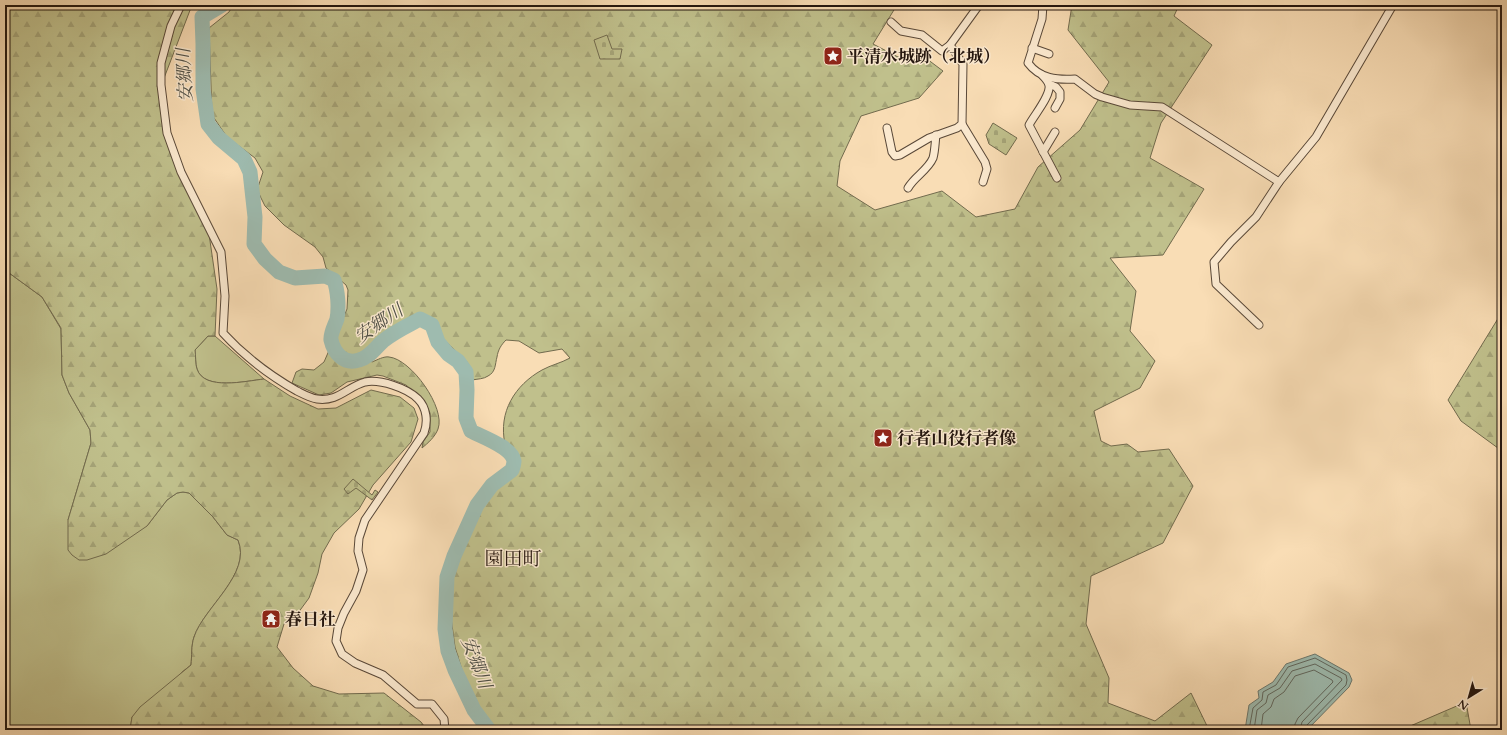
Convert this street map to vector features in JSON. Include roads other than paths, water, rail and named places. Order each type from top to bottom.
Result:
[{"type":"street","points":[[181,5],[171,26],[161,62],[161,86],[167,133],[181,172],[221,252],[225,296],[223,333],[234,345],[264,371],[311,398],[316,399],[335,397],[360,384],[366,382],[378,382],[401,388],[419,400],[426,414],[426,426],[424,433],[364,520],[359,538],[358,551],[363,570],[356,591],[340,623],[336,641],[342,654],[355,663],[383,675],[417,704],[432,704],[444,719],[445,730]]},
{"type":"street","points":[[891,22],[901,31],[922,35],[942,51],[950,44],[979,5]]},
{"type":"street","points":[[1043,5],[1042,19],[1028,63],[1033,70],[1042,75],[1063,81],[1075,79],[1095,94],[1121,103],[1162,107],[1279,182]]},
{"type":"street","points":[[1259,325],[1216,284],[1214,262],[1256,217],[1279,182],[1316,137],[1393,5]]},
{"type":"street","points":[[950,44],[963,64],[962,124],[986,162],[987,169],[982,182]]},
{"type":"street","points":[[1032,48],[1048,54]]},
{"type":"street","points":[[1042,75],[1050,86],[1047,96],[1029,125],[1057,178]]},
{"type":"street","points":[[1049,84],[1056,87],[1060,92],[1060,99],[1055,108]]},
{"type":"street","points":[[887,128],[892,152],[895,156],[900,155],[936,135],[957,128],[962,124]]},
{"type":"street","points":[[1043,152],[1055,132]]},
{"type":"street","points":[[908,188],[912,181],[928,166],[933,158],[936,135]]},
{"type":"water","points":[[1315,654],[1349,673],[1352,680],[1349,687],[1307,730],[1245,730],[1249,705],[1259,698],[1258,691],[1273,682],[1286,664]]},
{"type":"waterway","name":"安郷川","points":[[222,5],[202,17],[203,89],[208,124],[219,138],[244,159],[250,172],[255,217],[254,244],[265,259],[279,272],[295,278],[325,276],[334,280],[338,310],[331,340],[337,353],[344,359],[349,361],[363,359],[387,338],[420,319],[432,325],[438,342],[448,354],[458,361],[466,372],[466,418],[471,431],[489,439],[508,451],[514,461],[512,470],[492,485],[477,505],[454,556],[447,577],[445,629],[448,651],[455,670],[474,710],[489,730]]},
{"type":"place","name":"平清水城跡（北城）","points":[[833,56]]},
{"type":"place","name":"行者山役行者像","points":[[883,438]]},
{"type":"place","name":"春日社","points":[[271,619]]},
{"type":"district","name":"園田町","points":[[513,559]]}]
